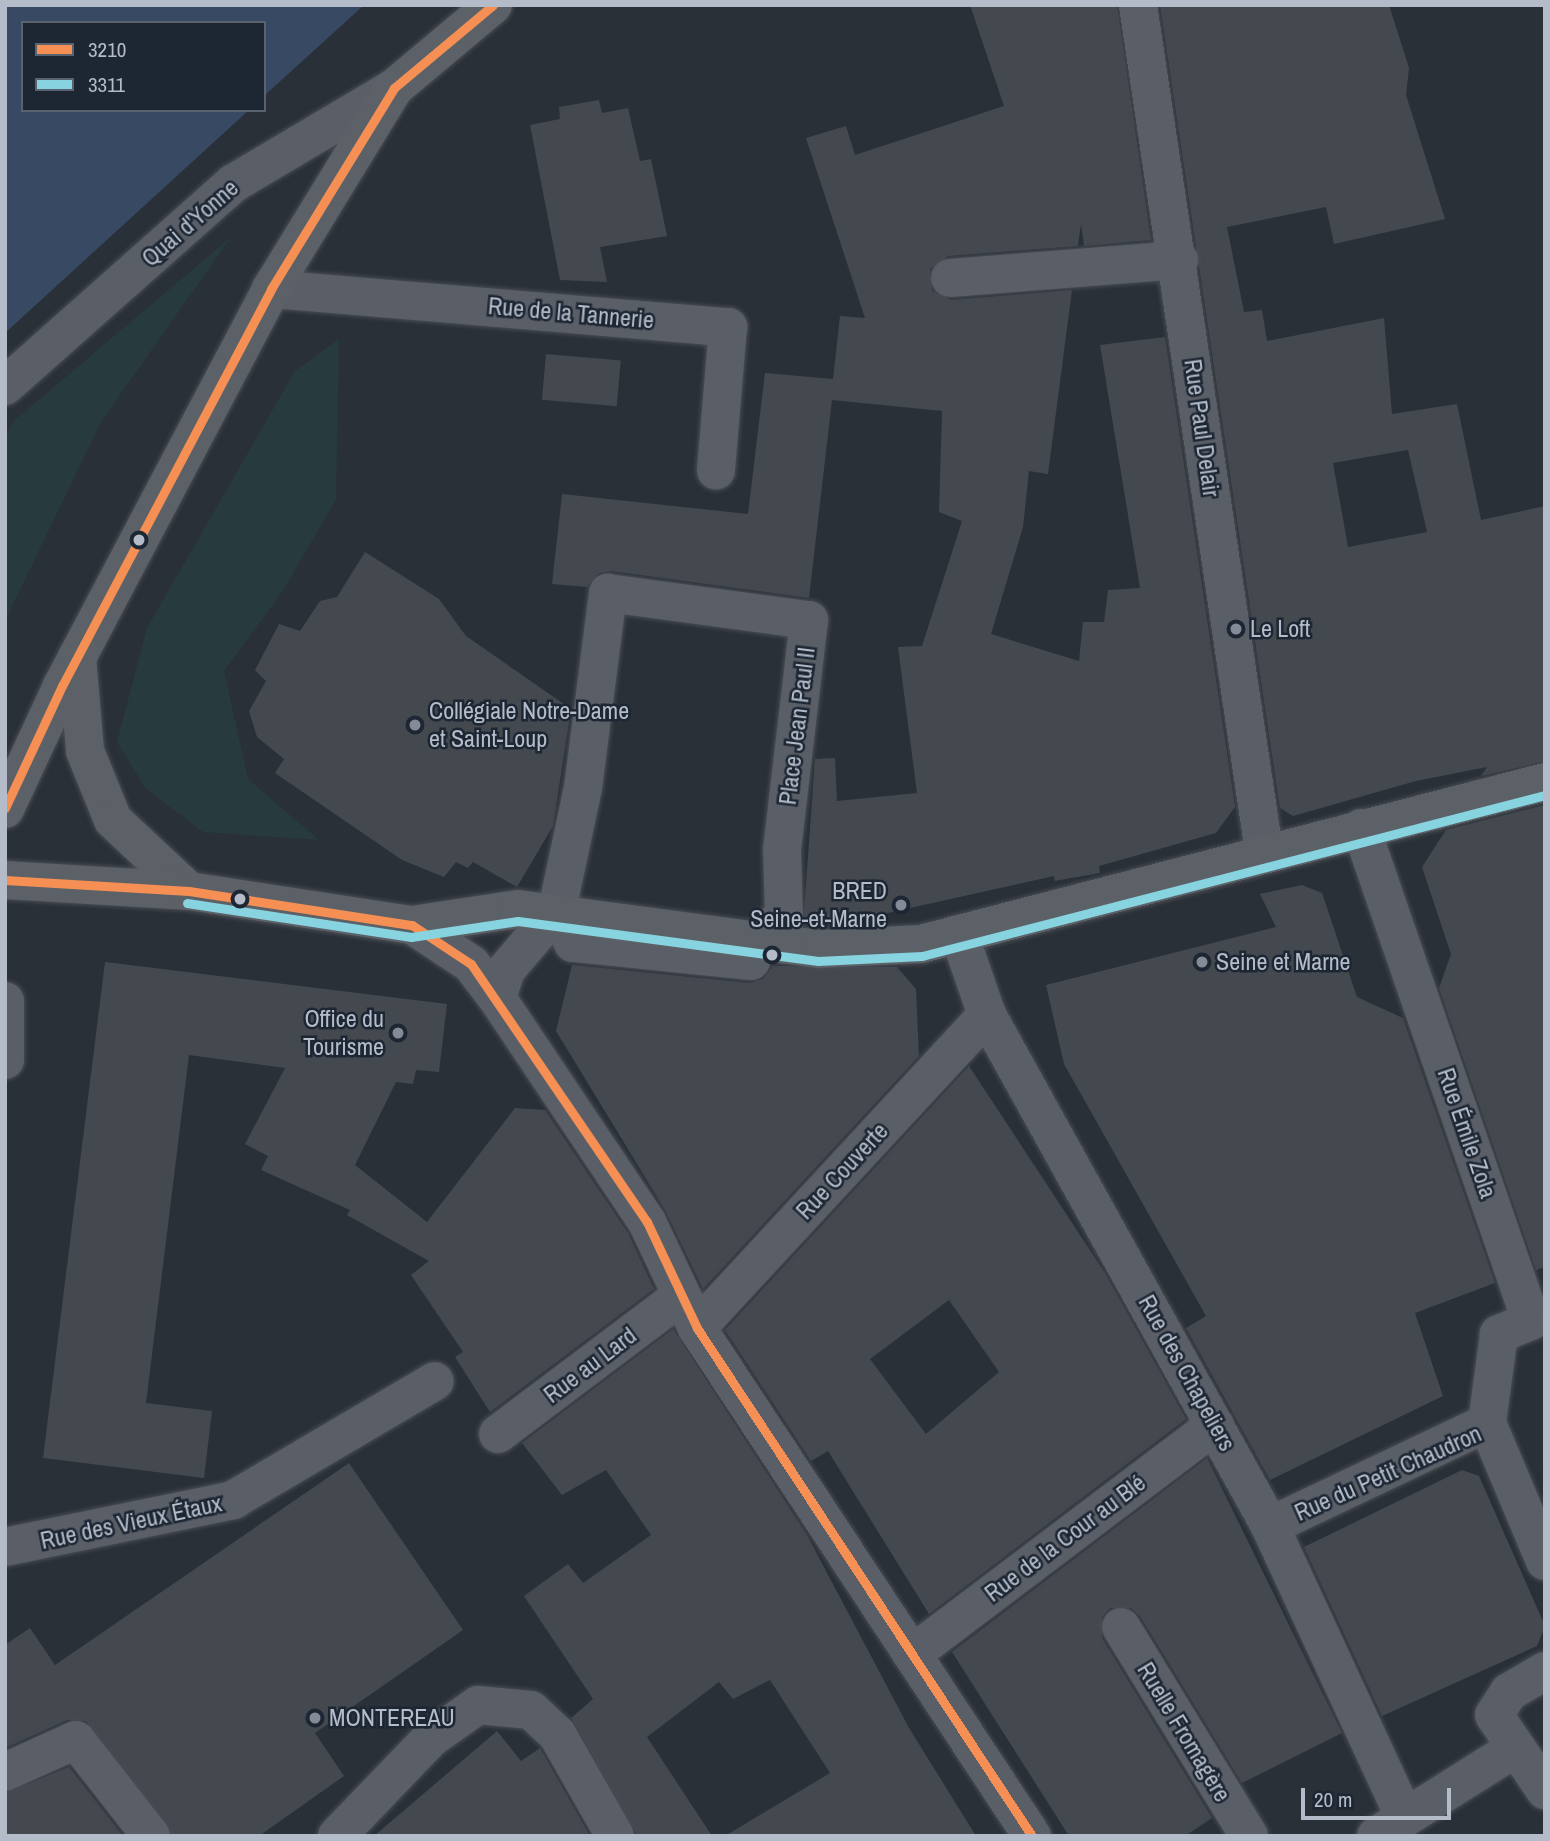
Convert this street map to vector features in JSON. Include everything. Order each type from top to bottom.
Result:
[{"type":"main road","points":[[5,809],[77,657],[271,289],[394,88],[493,5]]},
{"type":"main road","points":[[77,657],[85,751],[113,820],[189,891]]},
{"type":"main road","points":[[5,880],[189,891],[412,925],[518,909],[556,910],[761,937],[819,949],[960,937],[1264,851],[1545,782]]},
{"type":"street","name":"Rue Paul Delair","points":[[1138,5],[1179,260],[1264,851]]},
{"type":"street","name":"Quai d'Yonne","points":[[5,386],[234,183],[394,88]]},
{"type":"street","points":[[950,278],[1179,260]]},
{"type":"street","name":"Rue de la Tannerie","points":[[271,289],[728,327],[716,470]]},
{"type":"street","name":"Place Jean Paul II","points":[[556,910],[583,788],[608,593],[810,620],[782,849],[784,915],[761,937]]},
{"type":"street","name":"Rue Émile Zola","points":[[1361,828],[1538,1318],[1499,1334],[1487,1423]]},
{"type":"street","points":[[497,998],[506,970],[556,910]]},
{"type":"street","points":[[412,925],[471,964],[497,998],[647,1222],[689,1312],[915,1652],[1032,1836]]},
{"type":"street","name":"Rue des Chapeliers","points":[[960,937],[988,1015],[1270,1526],[1390,1826]]},
{"type":"street","points":[[5,1001],[5,1060]]},
{"type":"street","name":"Rue Couverte","points":[[689,1312],[988,1015]]},
{"type":"street","name":"Rue au Lard","points":[[498,1434],[689,1312]]},
{"type":"street","name":"Rue des Vieux Étaux","points":[[5,1547],[233,1500],[435,1381]]},
{"type":"street","name":"Rue du Petit Chaudron","points":[[1270,1526],[1487,1423],[1545,1561]]},
{"type":"street","name":"Rue de la Cour au Blé","points":[[915,1652],[1215,1425]]},
{"type":"street","name":"Ruelle Fromagère","points":[[1121,1627],[1249,1836]]},
{"type":"street","points":[[1545,1671],[1510,1692],[1494,1715],[1545,1790]]},
{"type":"street","points":[[352,1830],[431,1738],[478,1705],[531,1710],[557,1734],[615,1836]]},
{"type":"street","points":[[5,1772],[76,1740],[151,1836]]},
{"type":"street","points":[[1390,1826],[1516,1748]]},
{"type":"green space","points":[[231,237],[101,422],[5,621],[5,435],[15,420]]},
{"type":"green space","points":[[339,339],[336,500],[282,592],[224,671],[248,779],[319,840],[203,832],[146,789],[117,742],[147,628],[295,371]]},
{"type":"water","points":[[5,5],[364,5],[266,94],[266,21],[21,21],[21,112],[247,112],[5,333]]},
{"type":"building","points":[[970,5],[1117,5],[1151,240],[1084,246],[1081,224],[1078,246],[948,256],[930,269],[932,291],[951,300],[1072,290],[1048,474],[1029,471],[1023,527],[991,634],[1079,661],[1083,622],[1104,622],[1108,590],[1140,588],[1100,345],[1165,337],[1235,807],[1216,833],[1099,866],[1100,873],[1055,881],[1054,876],[856,920],[860,925],[803,925],[815,759],[835,758],[837,801],[917,793],[898,647],[922,646],[962,521],[939,512],[942,411],[832,400],[809,598],[611,571],[599,573],[587,587],[552,584],[562,494],[748,514],[765,373],[833,379],[840,316],[865,318],[806,138],[846,126],[855,155],[1004,106]]},
{"type":"building","points":[[1160,5],[1389,5],[1409,68],[1406,95],[1445,219],[1334,244],[1326,207],[1227,227],[1244,312],[1262,310],[1267,341],[1384,318],[1392,414],[1457,404],[1481,520],[1545,506],[1545,761],[1481,776],[1487,767],[1416,781],[1293,816],[1280,808]],"holes":[[[1408,450],[1427,532],[1348,547],[1333,463]]]},
{"type":"building","points":[[599,100],[602,113],[628,108],[640,161],[651,159],[667,236],[600,247],[607,282],[560,280],[530,125],[560,119],[559,107]]},
{"type":"building","points":[[546,354],[621,361],[617,406],[542,400]]},
{"type":"building","name":"Collégiale Notre-Dame et Saint-Loup","points":[[365,552],[439,599],[466,636],[571,709],[553,826],[517,887],[473,862],[468,868],[456,862],[444,877],[402,860],[275,773],[284,759],[257,737],[249,711],[266,681],[255,670],[279,624],[300,631],[320,601],[337,597]]},
{"type":"building","points":[[1545,805],[1545,1267],[1536,1270],[1439,988],[1451,954],[1422,867],[1446,830]]},
{"type":"building","points":[[1302,885],[1322,893],[1357,997],[1403,1018],[1495,1283],[1415,1313],[1443,1396],[1270,1480],[1186,1328],[1206,1316],[1064,1064],[1046,985],[1276,927],[1260,894]]},
{"type":"building","points":[[105,962],[447,1004],[439,1072],[416,1070],[413,1084],[396,1082],[355,1165],[427,1222],[515,1108],[545,1110],[628,1233],[654,1289],[490,1412],[455,1357],[463,1352],[411,1275],[429,1261],[347,1215],[350,1210],[261,1170],[268,1156],[245,1144],[285,1068],[189,1055],[146,1403],[212,1411],[204,1478],[43,1458]]},
{"type":"building","points":[[572,965],[749,983],[763,979],[773,966],[897,967],[916,989],[919,1056],[703,1289],[665,1210],[556,1031]]},
{"type":"building","points":[[969,1066],[1105,1273],[1186,1419],[929,1614],[828,1451],[811,1461],[725,1330]],"holes":[[[949,1300],[999,1372],[926,1434],[870,1359]]]},
{"type":"building","points":[[673,1329],[807,1535],[909,1728],[976,1836],[725,1836],[830,1773],[770,1680],[733,1699],[719,1682],[647,1737],[712,1836],[637,1836],[571,1718],[593,1699],[524,1596],[568,1564],[583,1583],[651,1535],[606,1470],[562,1495],[522,1443]]},
{"type":"building","points":[[1207,1458],[1342,1733],[1242,1783],[1140,1616],[1131,1608],[1110,1608],[1102,1617],[1102,1638],[1212,1818],[1185,1836],[1069,1836],[952,1652]]},
{"type":"building","points":[[349,1463],[463,1630],[315,1733],[344,1776],[259,1836],[172,1836],[86,1721],[67,1720],[5,1748],[5,1645],[30,1628],[55,1665]]},
{"type":"building","points":[[1462,1470],[1479,1476],[1545,1626],[1537,1646],[1382,1716],[1304,1547]]},
{"type":"building","points":[[497,1731],[521,1761],[540,1748],[590,1836],[374,1836]]},
{"type":"building","points":[[69,1767],[123,1836],[5,1836],[5,1793]]},
{"type":"transit line","name":"3210","points":[[5,808],[62,686],[271,289],[394,88],[493,5]]},
{"type":"transit line","name":"3311","points":[[187,903],[411,937],[518,921],[818,961],[922,956],[1545,795]]},
{"type":"transit line","name":"3210","points":[[5,880],[189,891],[412,925],[471,964],[647,1222],[697,1328],[1032,1836]]},
{"type":"place","name":"Le Loft","points":[[1236,629]]},
{"type":"place","name":"Collégiale Notre-Dame et Saint-Loup","points":[[415,725]]},
{"type":"place","name":"BRED Seine-et-Marne","points":[[901,905]]},
{"type":"place","name":"Seine et Marne","points":[[1202,962]]},
{"type":"place","name":"Office du Tourisme","points":[[398,1033]]},
{"type":"place","name":"MONTEREAU","points":[[315,1718]]}]
